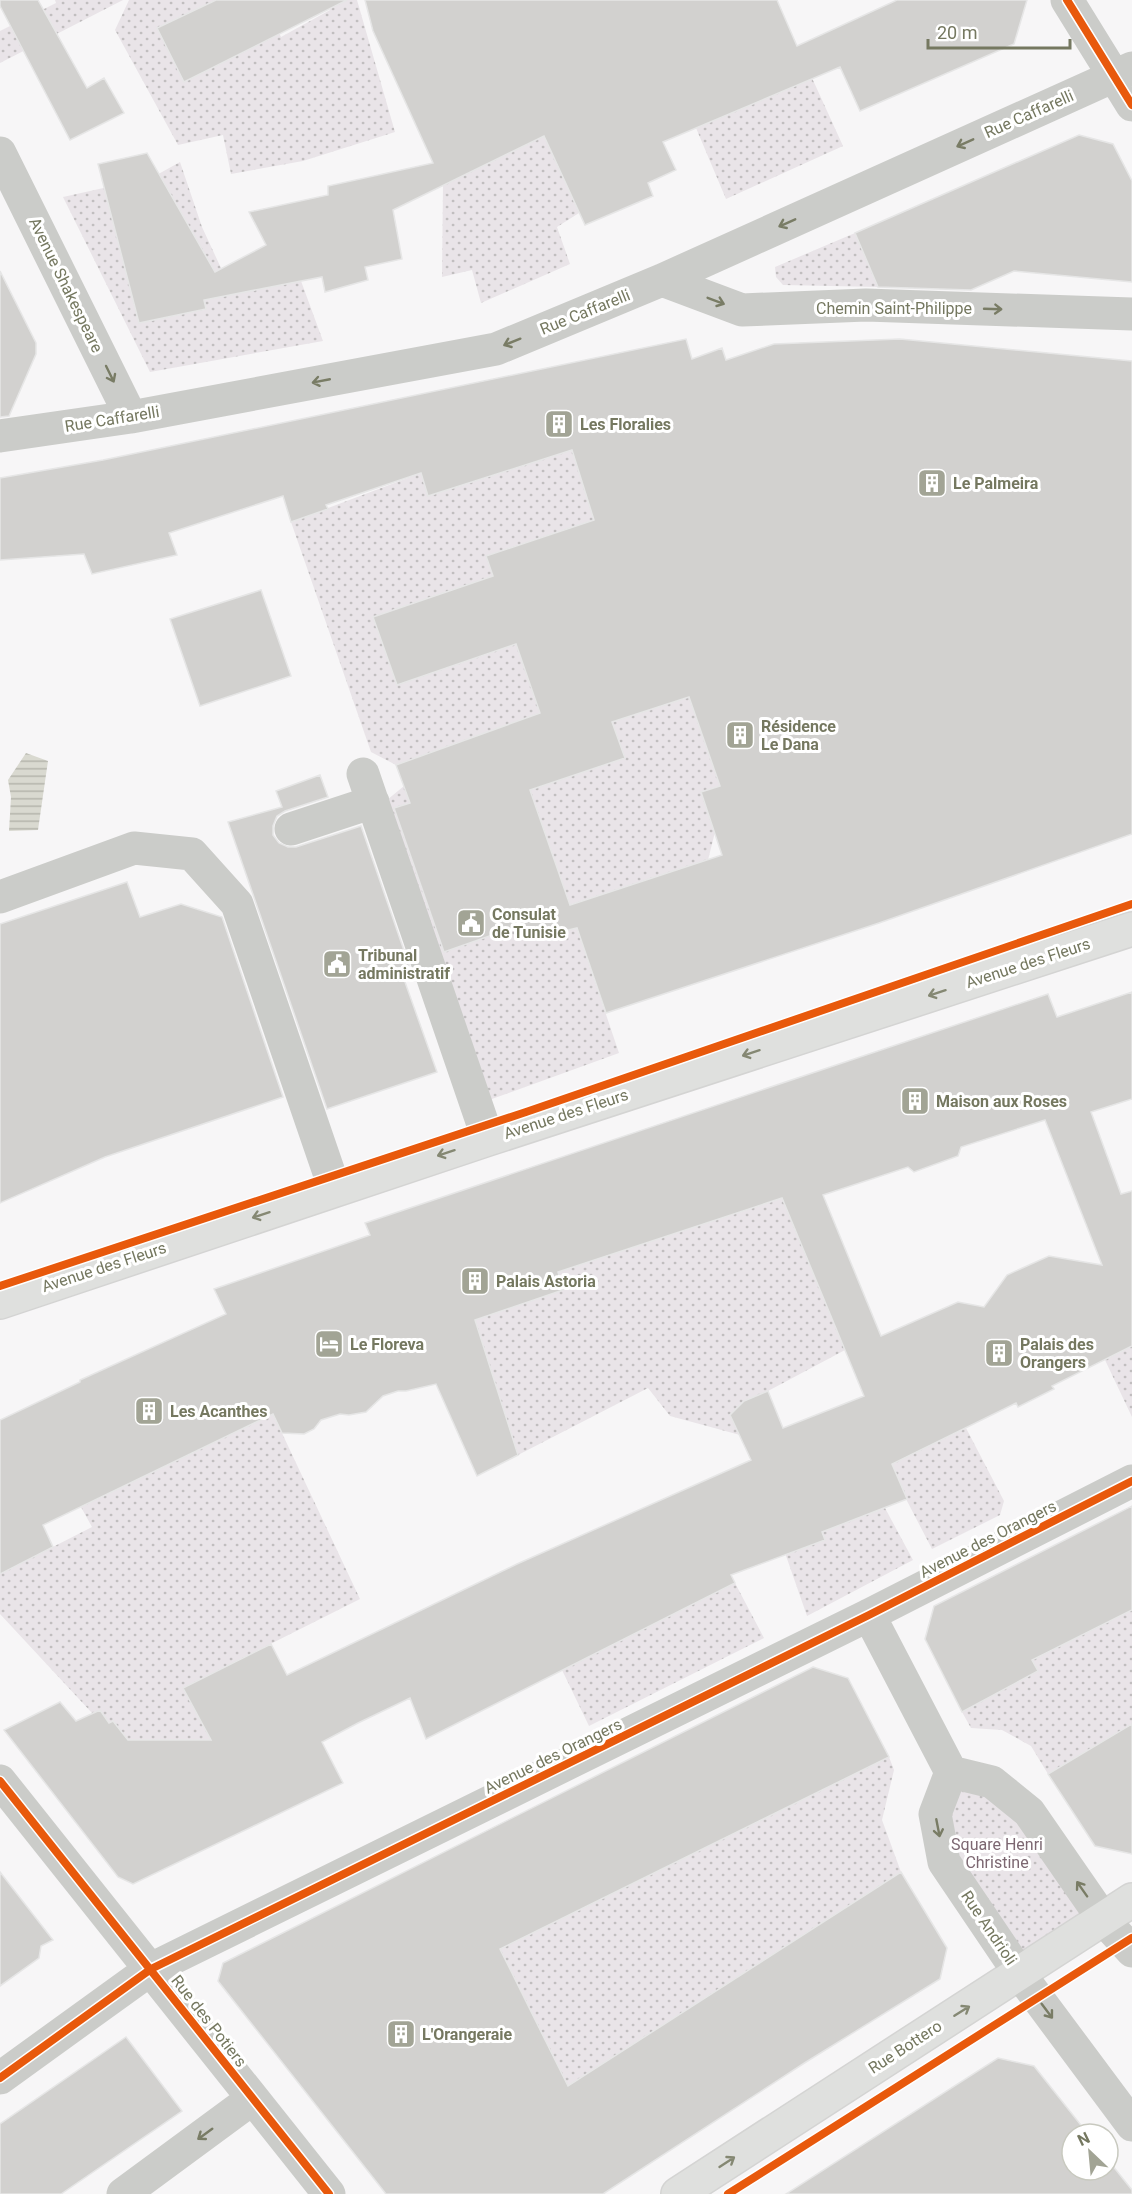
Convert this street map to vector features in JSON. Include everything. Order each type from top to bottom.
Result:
[{"type":"main road","name":"Avenue des Fleurs","points":[[0,1302],[488,1139],[1132,929]]},
{"type":"main road","name":"Rue Bottero","points":[[678,2194],[1132,1900]]},
{"type":"street","points":[[1067,0],[1123,71],[1132,105]]},
{"type":"street","name":"Rue Caffarelli","points":[[0,436],[131,417],[495,349],[662,280],[1123,71]]},
{"type":"street","name":"Avenue Shakespeare","points":[[0,153],[131,417]]},
{"type":"street","name":"Chemin Saint-Philippe","points":[[662,280],[742,310],[866,305],[1132,314]]},
{"type":"street","points":[[291,829],[368,788],[488,1139]]},
{"type":"street","points":[[0,897],[134,848],[192,854],[237,903],[335,1190]]},
{"type":"street","name":"Avenue des Orangers","points":[[0,2078],[151,1969],[869,1615],[1132,1481]]},
{"type":"street","points":[[869,1615],[951,1772],[992,1782],[1029,1812],[1103,1919],[1132,1951]]},
{"type":"street","name":"Rue Andrioli","points":[[951,1772],[935,1814],[944,1862],[1019,1973],[1132,2125]]},
{"type":"street","name":"Rue des Potiers","points":[[0,1781],[329,2194]]},
{"type":"street","points":[[123,2194],[252,2099]]},
{"type":"green space","points":[[55,0],[123,0],[0,63],[0,31],[56,3]]},
{"type":"green space","points":[[129,0],[263,0],[281,37],[330,10],[325,0],[357,0],[395,132],[303,161],[231,174],[223,135],[178,145],[115,30]],"holes":[[[208,4],[235,56],[184,82],[157,28]]]},
{"type":"green space","points":[[812,78],[843,146],[726,199],[696,128]]},
{"type":"green space","points":[[535,116],[579,213],[557,227],[570,264],[481,303],[472,270],[442,277],[443,185]]},
{"type":"green space","points":[[180,162],[202,227],[233,294],[301,281],[323,341],[150,372],[63,197],[153,177]]},
{"type":"green space","points":[[855,233],[879,287],[783,285],[776,277],[775,267]]},
{"type":"green space","points":[[572,450],[594,513],[577,623],[487,557],[562,778],[608,713],[660,696],[689,697],[720,786],[715,832],[708,860],[569,905],[619,1053],[489,1100],[387,800],[404,786],[507,725],[396,765],[371,752],[291,522],[421,473],[429,496]]},
{"type":"green space","points":[[783,1198],[845,1350],[768,1391],[744,1401],[730,1415],[740,1435],[670,1416],[648,1388],[518,1455],[475,1320],[563,1290],[558,1272]]},
{"type":"green space","points":[[1132,1346],[1132,1417],[1105,1360]]},
{"type":"green space","points":[[273,1414],[360,1599],[183,1688],[214,1745],[150,1748],[141,1740],[128,1740],[113,1721],[109,1723],[100,1710],[92,1713],[0,1614],[0,1574],[92,1527],[81,1507]]},
{"type":"green space","points":[[966,1428],[1004,1501],[1000,1515],[932,1549],[906,1499],[892,1464]]},
{"type":"green space","points":[[885,1508],[913,1560],[807,1616],[777,1530],[825,1540],[822,1532]]},
{"type":"green space","points":[[735,1583],[764,1638],[589,1726],[562,1670]]},
{"type":"green space","points":[[1132,1610],[1132,1724],[1048,1774],[1031,1746],[1002,1730],[971,1728],[962,1712],[1038,1671],[1032,1660]]},
{"type":"green space","points":[[889,1757],[894,1770],[882,1820],[901,1872],[568,2086],[500,1949]]},
{"type":"green space","name":"Square Henri Christine","points":[[955,1783],[988,1790],[1023,1820],[1087,1915],[1023,1959],[952,1857],[944,1813]]},
{"type":"shaded area","points":[[26,753],[48,761],[38,830],[9,831],[11,797],[8,780]]},
{"type":"building","points":[[0,0],[38,0],[87,88],[104,78],[124,113],[70,140],[0,6]]},
{"type":"building","points":[[216,0],[347,0],[184,82],[157,28]]},
{"type":"building","points":[[365,0],[777,0],[797,46],[897,0],[1027,0],[1014,44],[860,111],[840,67],[663,142],[676,170],[648,183],[653,196],[585,225],[544,136],[393,210],[402,259],[365,267],[368,280],[325,292],[322,277],[204,300],[206,309],[139,323],[98,164],[147,153],[215,272],[266,245],[249,212],[328,195],[328,186],[433,163],[373,31]]},
{"type":"building","points":[[1079,135],[1113,144],[1132,181],[1132,282],[1014,271],[971,290],[878,287],[855,233]]},
{"type":"building","points":[[0,271],[36,343],[36,354],[9,416],[0,417]]},
{"type":"building","points":[[686,339],[692,359],[722,348],[726,360],[774,344],[900,339],[1132,361],[1132,834],[879,923],[606,1013],[577,928],[535,938],[512,928],[444,952],[394,808],[410,803],[396,765],[540,713],[516,644],[397,685],[373,617],[493,576],[486,556],[594,520],[572,450],[428,496],[421,473],[326,505],[328,509],[291,522],[283,496],[169,533],[177,555],[92,574],[84,554],[0,560],[0,478],[103,460]],"holes":[[[689,697],[720,786],[701,792],[722,855],[570,905],[530,790],[625,758],[612,722]]]},
{"type":"building","points":[[261,590],[291,676],[200,706],[170,619]]},
{"type":"building","name":"Tribunal administratif","points":[[320,775],[328,797],[285,811],[277,816],[273,826],[273,835],[279,843],[288,847],[296,847],[361,826],[409,965],[400,968],[437,1072],[327,1109],[228,822],[282,807],[276,791]]},
{"type":"building","points":[[127,882],[140,917],[181,904],[222,917],[283,1097],[105,1157],[0,1203],[0,924]]},
{"type":"building","points":[[1132,992],[1132,1099],[1091,1112],[1121,1194],[1132,1191],[1132,1346],[1052,1386],[1054,1389],[1018,1407],[1016,1403],[892,1464],[907,1499],[822,1532],[825,1540],[731,1575],[735,1583],[426,1739],[410,1698],[322,1742],[343,1783],[133,1884],[118,1877],[4,1730],[60,1702],[76,1721],[100,1710],[109,1723],[113,1721],[128,1740],[211,1740],[183,1688],[271,1644],[287,1675],[517,1564],[751,1460],[730,1415],[744,1401],[768,1391],[783,1428],[864,1396],[782,1198],[558,1272],[563,1290],[475,1320],[518,1455],[477,1476],[436,1384],[383,1396],[366,1412],[340,1414],[321,1420],[314,1429],[304,1434],[282,1433],[273,1414],[43,1525],[53,1547],[0,1574],[0,1420],[80,1380],[226,1314],[214,1289],[370,1235],[365,1223],[1048,994],[1057,1017]],"holes":[[[1045,1120],[1102,1265],[1049,1256],[1007,1275],[984,1307],[958,1302],[881,1336],[823,1195],[908,1167],[914,1172],[958,1156],[961,1147]]]},
{"type":"building","points":[[1132,1506],[1132,1610],[1032,1660],[1038,1671],[962,1712],[925,1639],[934,1606]]},
{"type":"building","points":[[813,1667],[848,1678],[889,1757],[500,1949],[568,2086],[901,1872],[947,1948],[940,1979],[806,2062],[603,2194],[386,2194],[218,1981],[223,1963]]},
{"type":"building","points":[[1132,1724],[1132,1854],[1095,1846],[1048,1774]]},
{"type":"building","points":[[0,1872],[53,1940],[41,1946],[39,1958],[0,1986]]},
{"type":"building","points":[[126,2037],[182,2111],[61,2194],[0,2194],[0,2124]]},
{"type":"building","points":[[998,2058],[1034,2066],[1078,2122],[1060,2122],[1060,2182],[1120,2182],[1120,2175],[1132,2190],[1132,2194],[786,2194]]},
{"type":"cycle path","points":[[1067,0],[1132,105]]},
{"type":"cycle path","points":[[0,1286],[526,1112],[1132,904]]},
{"type":"cycle path","points":[[0,2078],[151,1969],[869,1615],[1132,1481]]},
{"type":"cycle path","points":[[0,1781],[329,2194]]},
{"type":"cycle path","points":[[728,2194],[1132,1938]]},
{"type":"place","name":"Les Floralies","points":[[559,424]]},
{"type":"place","name":"Le Palmeira","points":[[932,483]]},
{"type":"place","name":"Résidence Le Dana","points":[[740,735]]},
{"type":"place","name":"Consulat de Tunisie","points":[[471,923]]},
{"type":"place","name":"Tribunal administratif","points":[[337,964]]},
{"type":"place","name":"Maison aux Roses","points":[[915,1101]]},
{"type":"place","name":"Palais Astoria","points":[[475,1281]]},
{"type":"place","name":"Le Floreva","points":[[329,1344]]},
{"type":"place","name":"Palais des Orangers","points":[[999,1353]]},
{"type":"place","name":"Les Acanthes","points":[[149,1411]]},
{"type":"place","name":"L'Orangeraie","points":[[401,2034]]}]
